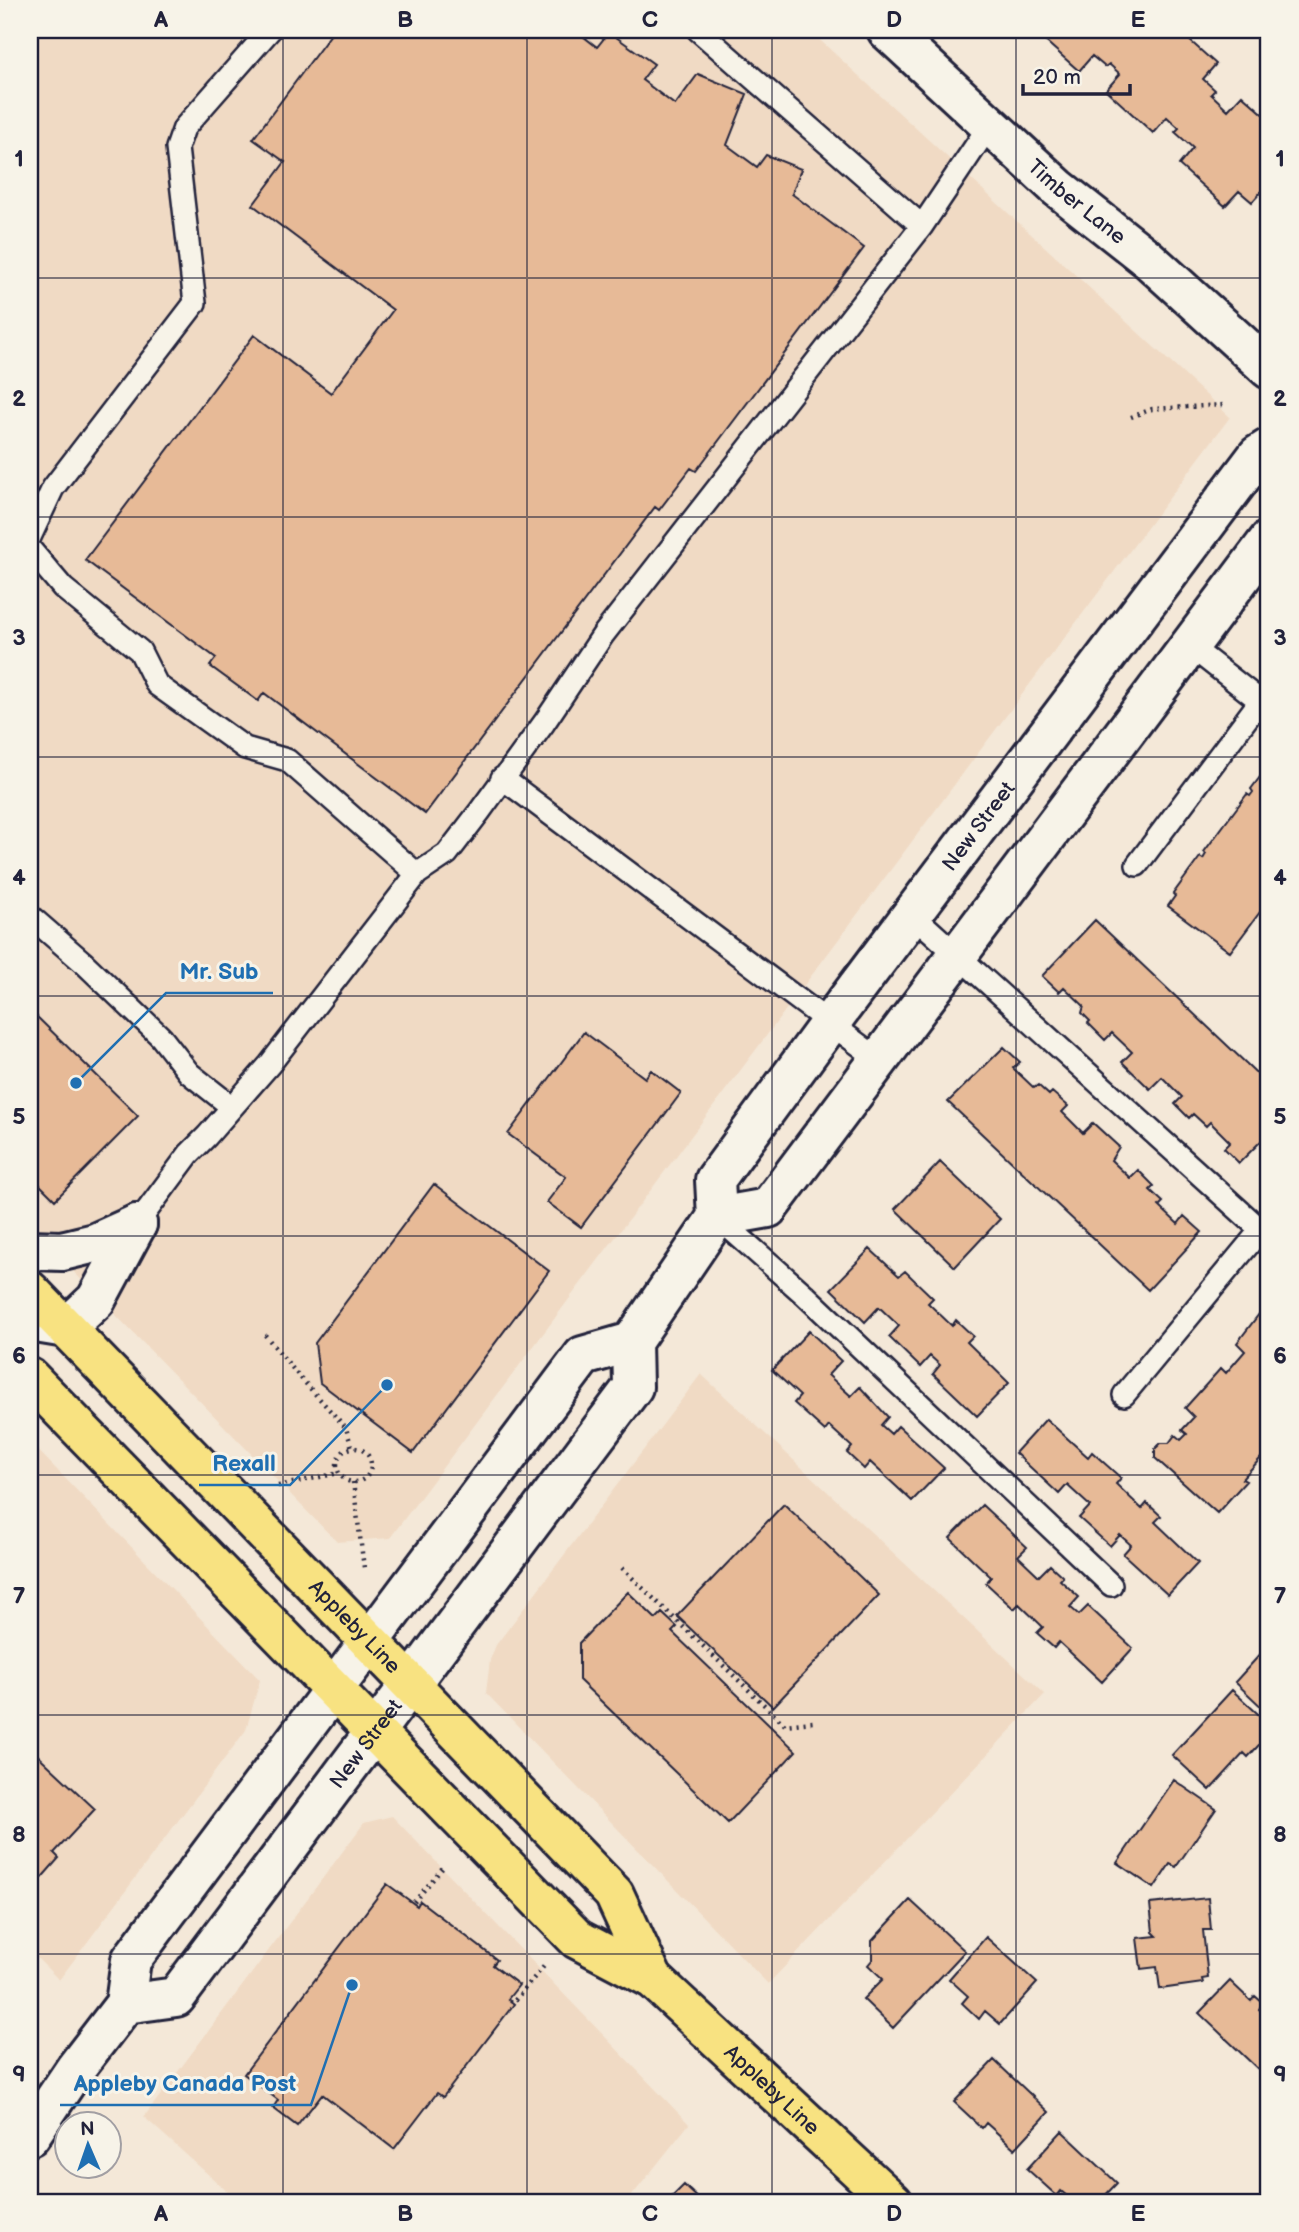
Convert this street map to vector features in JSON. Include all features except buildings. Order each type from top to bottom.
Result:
[{"type":"main road","name":"Timber Lane","points":[[903,35],[989,126],[1058,188],[1148,259],[1269,369]]},
{"type":"main road","name":"New Street","points":[[717,1217],[715,1181],[830,1023],[1173,566],[1258,455],[1269,448]]},
{"type":"main road","points":[[30,2136],[75,2069],[125,2004],[131,1960],[583,1356],[632,1342],[717,1217],[768,1208],[1269,540]]},
{"type":"main road","points":[[30,1250],[62,1251],[95,1243],[137,1224]]},
{"type":"main road","points":[[48,1325],[96,1300],[137,1224]]},
{"type":"main road","name":"Appleby Line","points":[[30,1291],[48,1325],[369,1641],[614,1895],[653,1979]]},
{"type":"main road","name":"New Street","points":[[125,2004],[176,1997],[633,1387],[632,1342]]},
{"type":"main road","name":"Appleby Line","points":[[30,1378],[577,1939],[653,1979],[893,2202]]},
{"type":"lane","points":[[30,537],[53,488],[195,303],[177,148],[184,128],[270,30]]},
{"type":"lane","points":[[698,30],[922,226]]},
{"type":"lane","points":[[137,1224],[189,1154],[277,1054],[417,874],[447,854],[544,723],[603,635],[922,226],[989,126]]},
{"type":"lane","points":[[30,549],[63,588],[140,651],[157,685],[246,748],[287,760],[417,874]]},
{"type":"lane","points":[[1137,865],[1266,700],[1190,646]]},
{"type":"lane","points":[[502,778],[878,1059]]},
{"type":"lane","points":[[913,915],[956,956],[1265,1225],[1124,1395]]},
{"type":"lane","points":[[30,916],[84,963],[161,1037],[189,1073],[232,1107]]},
{"type":"lane","points":[[717,1217],[804,1294],[1111,1585]]},
{"type":"path","points":[[1131,417],[1152,410],[1224,405]]},
{"type":"path","points":[[265,1335],[346,1428],[352,1448]]},
{"type":"path","points":[[352,1448],[363,1451],[370,1465],[367,1475],[358,1482],[342,1478],[338,1473],[339,1457],[352,1448]]},
{"type":"path","points":[[278,1486],[338,1473]]},
{"type":"path","points":[[353,1482],[363,1568]]},
{"type":"path","points":[[622,1567],[785,1725],[813,1722]]},
{"type":"path","points":[[414,1902],[445,1865]]},
{"type":"path","points":[[515,2000],[545,1965]]},
{"type":"shaded area","points":[[30,30],[809,30],[1230,417],[390,1538],[337,1542],[30,1227]]},
{"type":"shaded area","points":[[701,1374],[1045,1694],[768,1984],[486,1693],[490,1660],[496,1645]]},
{"type":"shaded area","points":[[30,1442],[260,1680],[246,1730],[59,1980],[30,1951]]},
{"type":"shaded area","points":[[392,1816],[689,2124],[627,2202],[239,2202],[144,2117],[364,1823]]},
{"type":"place","name":"Mr. Sub","points":[[76,1083]]},
{"type":"place","name":"Rexall","points":[[387,1385]]},
{"type":"place","name":"Appleby Canada Post","points":[[352,1985]]}]
